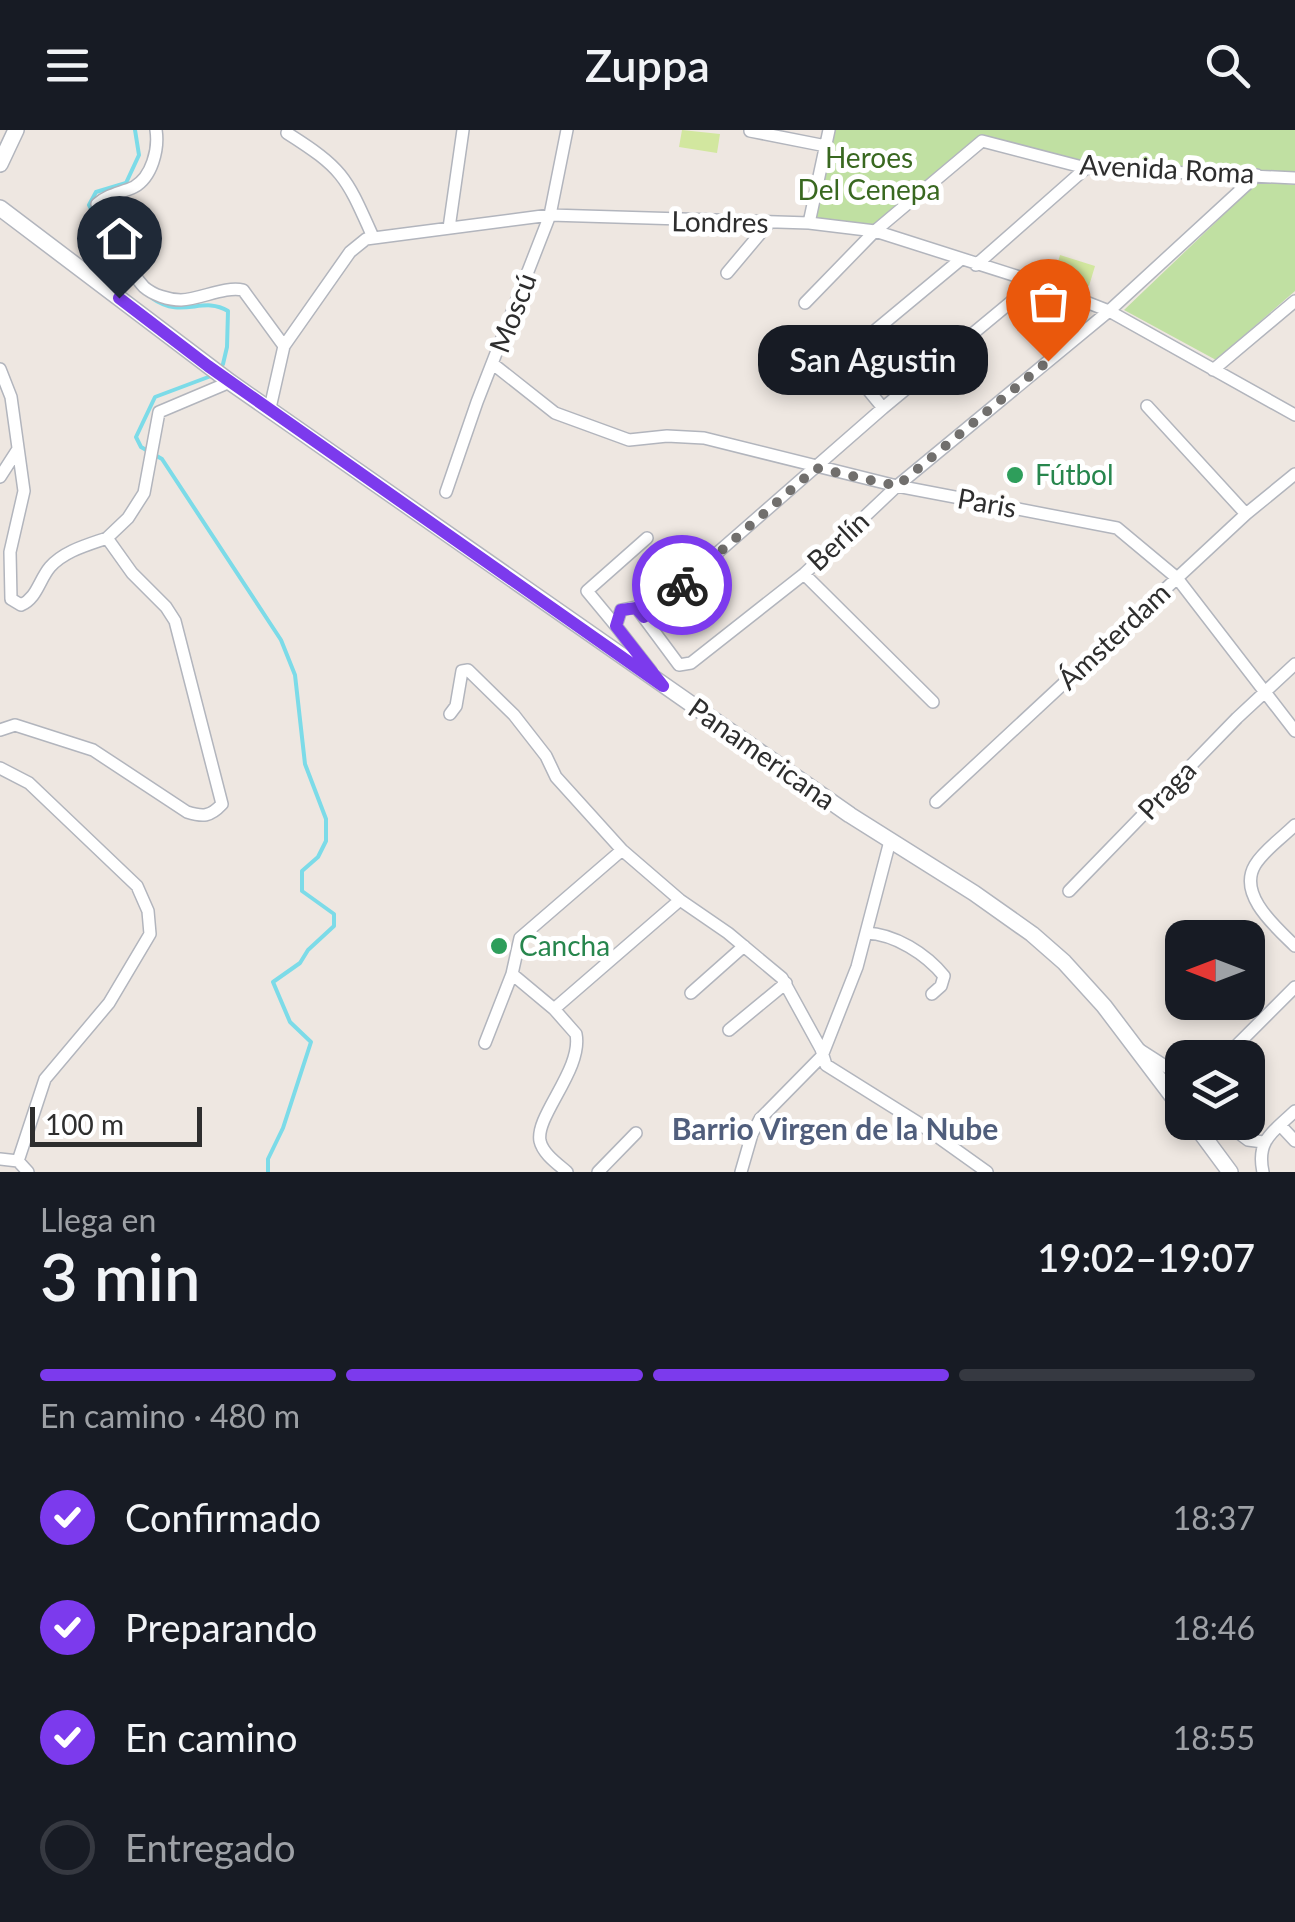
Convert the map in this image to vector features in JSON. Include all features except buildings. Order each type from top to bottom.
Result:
[{"type":"main road","points":[[0,164],[16,130]]},
{"type":"main road","name":"Panamericana","points":[[0,208],[230,382],[663,686],[1032,934],[1064,962],[1165,1086]]},
{"type":"main road","points":[[1206,1140],[1230,1172]]},
{"type":"street","points":[[156,130],[158,141],[151,168],[143,180],[97,204],[125,258],[145,287],[160,296],[176,300],[244,290],[284,346]]},
{"type":"street","points":[[449,228],[462,130]]},
{"type":"street","name":"Moscú","points":[[446,492],[550,215],[567,130]]},
{"type":"street","points":[[809,223],[829,130]]},
{"type":"street","points":[[750,131],[826,146]]},
{"type":"street","points":[[270,408],[284,346],[350,252],[373,237],[340,171],[287,134]]},
{"type":"street","name":"Avenida Roma","points":[[875,231],[982,142],[1086,168],[1295,178]]},
{"type":"street","points":[[976,265],[1086,168]]},
{"type":"street","name":"Berlín","points":[[644,617],[679,665],[684,666],[804,574],[897,486],[1109,310],[1258,174]]},
{"type":"street","name":"Londres","points":[[373,237],[550,215],[809,223],[875,231],[1109,310],[1295,415]]},
{"type":"street","points":[[727,273],[769,222]]},
{"type":"street","points":[[805,303],[875,231]]},
{"type":"street","points":[[883,408],[842,358],[960,260]]},
{"type":"street","points":[[616,626],[621,610],[636,608],[644,617],[883,408],[1035,282]]},
{"type":"street","points":[[1213,370],[1295,301]]},
{"type":"street","name":"Paris","points":[[493,364],[555,413],[629,440],[704,438],[897,486],[1118,528],[1176,578],[1295,731]]},
{"type":"street","points":[[0,369],[11,397],[24,491],[10,552],[10,600],[16,604],[31,600],[54,563],[75,549],[107,538],[128,518],[144,493],[156,418],[164,408],[230,382]]},
{"type":"street","points":[[1146,406],[1246,514]]},
{"type":"street","points":[[0,477],[18,449]]},
{"type":"street","name":"Ámsterdam","points":[[936,802],[1246,514],[1295,474]]},
{"type":"street","points":[[0,730],[15,725],[93,750],[187,812],[213,814],[222,804],[175,621],[107,538]]},
{"type":"street","points":[[646,538],[587,591],[663,686]]},
{"type":"street","points":[[804,574],[933,702]]},
{"type":"street","name":"Praga","points":[[1069,892],[1236,718],[1295,664]]},
{"type":"street","points":[[450,714],[456,706],[462,670],[468,670],[514,714],[546,756],[556,777],[622,850],[786,983],[826,1065],[987,1172]]},
{"type":"street","points":[[0,768],[29,783],[136,886],[148,911],[150,934],[108,1003],[45,1079],[18,1161]]},
{"type":"street","points":[[1295,825],[1253,867],[1252,882],[1256,902],[1295,946]]},
{"type":"street","points":[[741,1172],[760,1119],[822,1056],[857,968],[890,841]]},
{"type":"street","points":[[486,1044],[522,935],[622,850]]},
{"type":"street","points":[[554,1009],[680,900]]},
{"type":"street","points":[[866,933],[902,943],[934,964],[944,976],[941,986],[932,994]]},
{"type":"street","points":[[690,993],[744,946]]},
{"type":"street","points":[[512,974],[554,1009],[576,1034],[577,1049],[540,1133],[547,1154],[567,1172]]},
{"type":"street","points":[[729,1030],[786,983]]},
{"type":"street","points":[[1242,1040],[1295,987]]},
{"type":"street","points":[[1136,1047],[1165,1066]]},
{"type":"street","points":[[1263,1172],[1260,1156],[1264,1142],[1295,1111]]},
{"type":"street","points":[[1280,1125],[1295,1141]]},
{"type":"street","points":[[598,1172],[636,1133]]},
{"type":"street","points":[[1248,1140],[1264,1142]]},
{"type":"street","points":[[0,1159],[18,1161],[28,1172]]},
{"type":"green space","points":[[682,130],[720,134],[717,153],[679,147]]},
{"type":"green space","name":"Heroes Del Cenepa","points":[[832,130],[1295,130],[1295,178],[1086,163],[983,136],[875,226],[813,219]]},
{"type":"green space","points":[[1259,181],[1295,185],[1295,291],[1216,360],[1124,310]]},
{"type":"green space","points":[[1060,255],[1095,266],[1089,286],[1054,275]]},
{"type":"waterway","points":[[109,244],[89,205],[96,192],[126,183],[139,155],[135,130]]},
{"type":"waterway","points":[[121,265],[133,282]]},
{"type":"waterway","points":[[152,298],[173,307],[210,305],[228,311],[223,364]]},
{"type":"waterway","points":[[211,376],[155,397],[136,437],[141,447],[162,459],[281,640],[295,675],[305,764],[326,819],[326,841],[318,857],[302,871],[302,891],[334,914],[334,926],[300,963],[273,982],[290,1022],[311,1042],[283,1128],[268,1159],[268,1172]]},
{"type":"way so far","points":[[682,585],[816,468],[897,486],[1048,361]]},
{"type":"place","name":"San Agustin","points":[[1048,361]]},
{"type":"place","name":"Fútbol","points":[[1015,475]]},
{"type":"place","name":"Cancha","points":[[499,946]]},
{"type":"district","name":"Barrio Virgen de la Nube","points":[[835,1130]]},
{"type":"route","points":[[119,298],[208,366],[663,686],[616,626],[617,618],[621,610],[636,608],[644,617],[682,585]]}]
